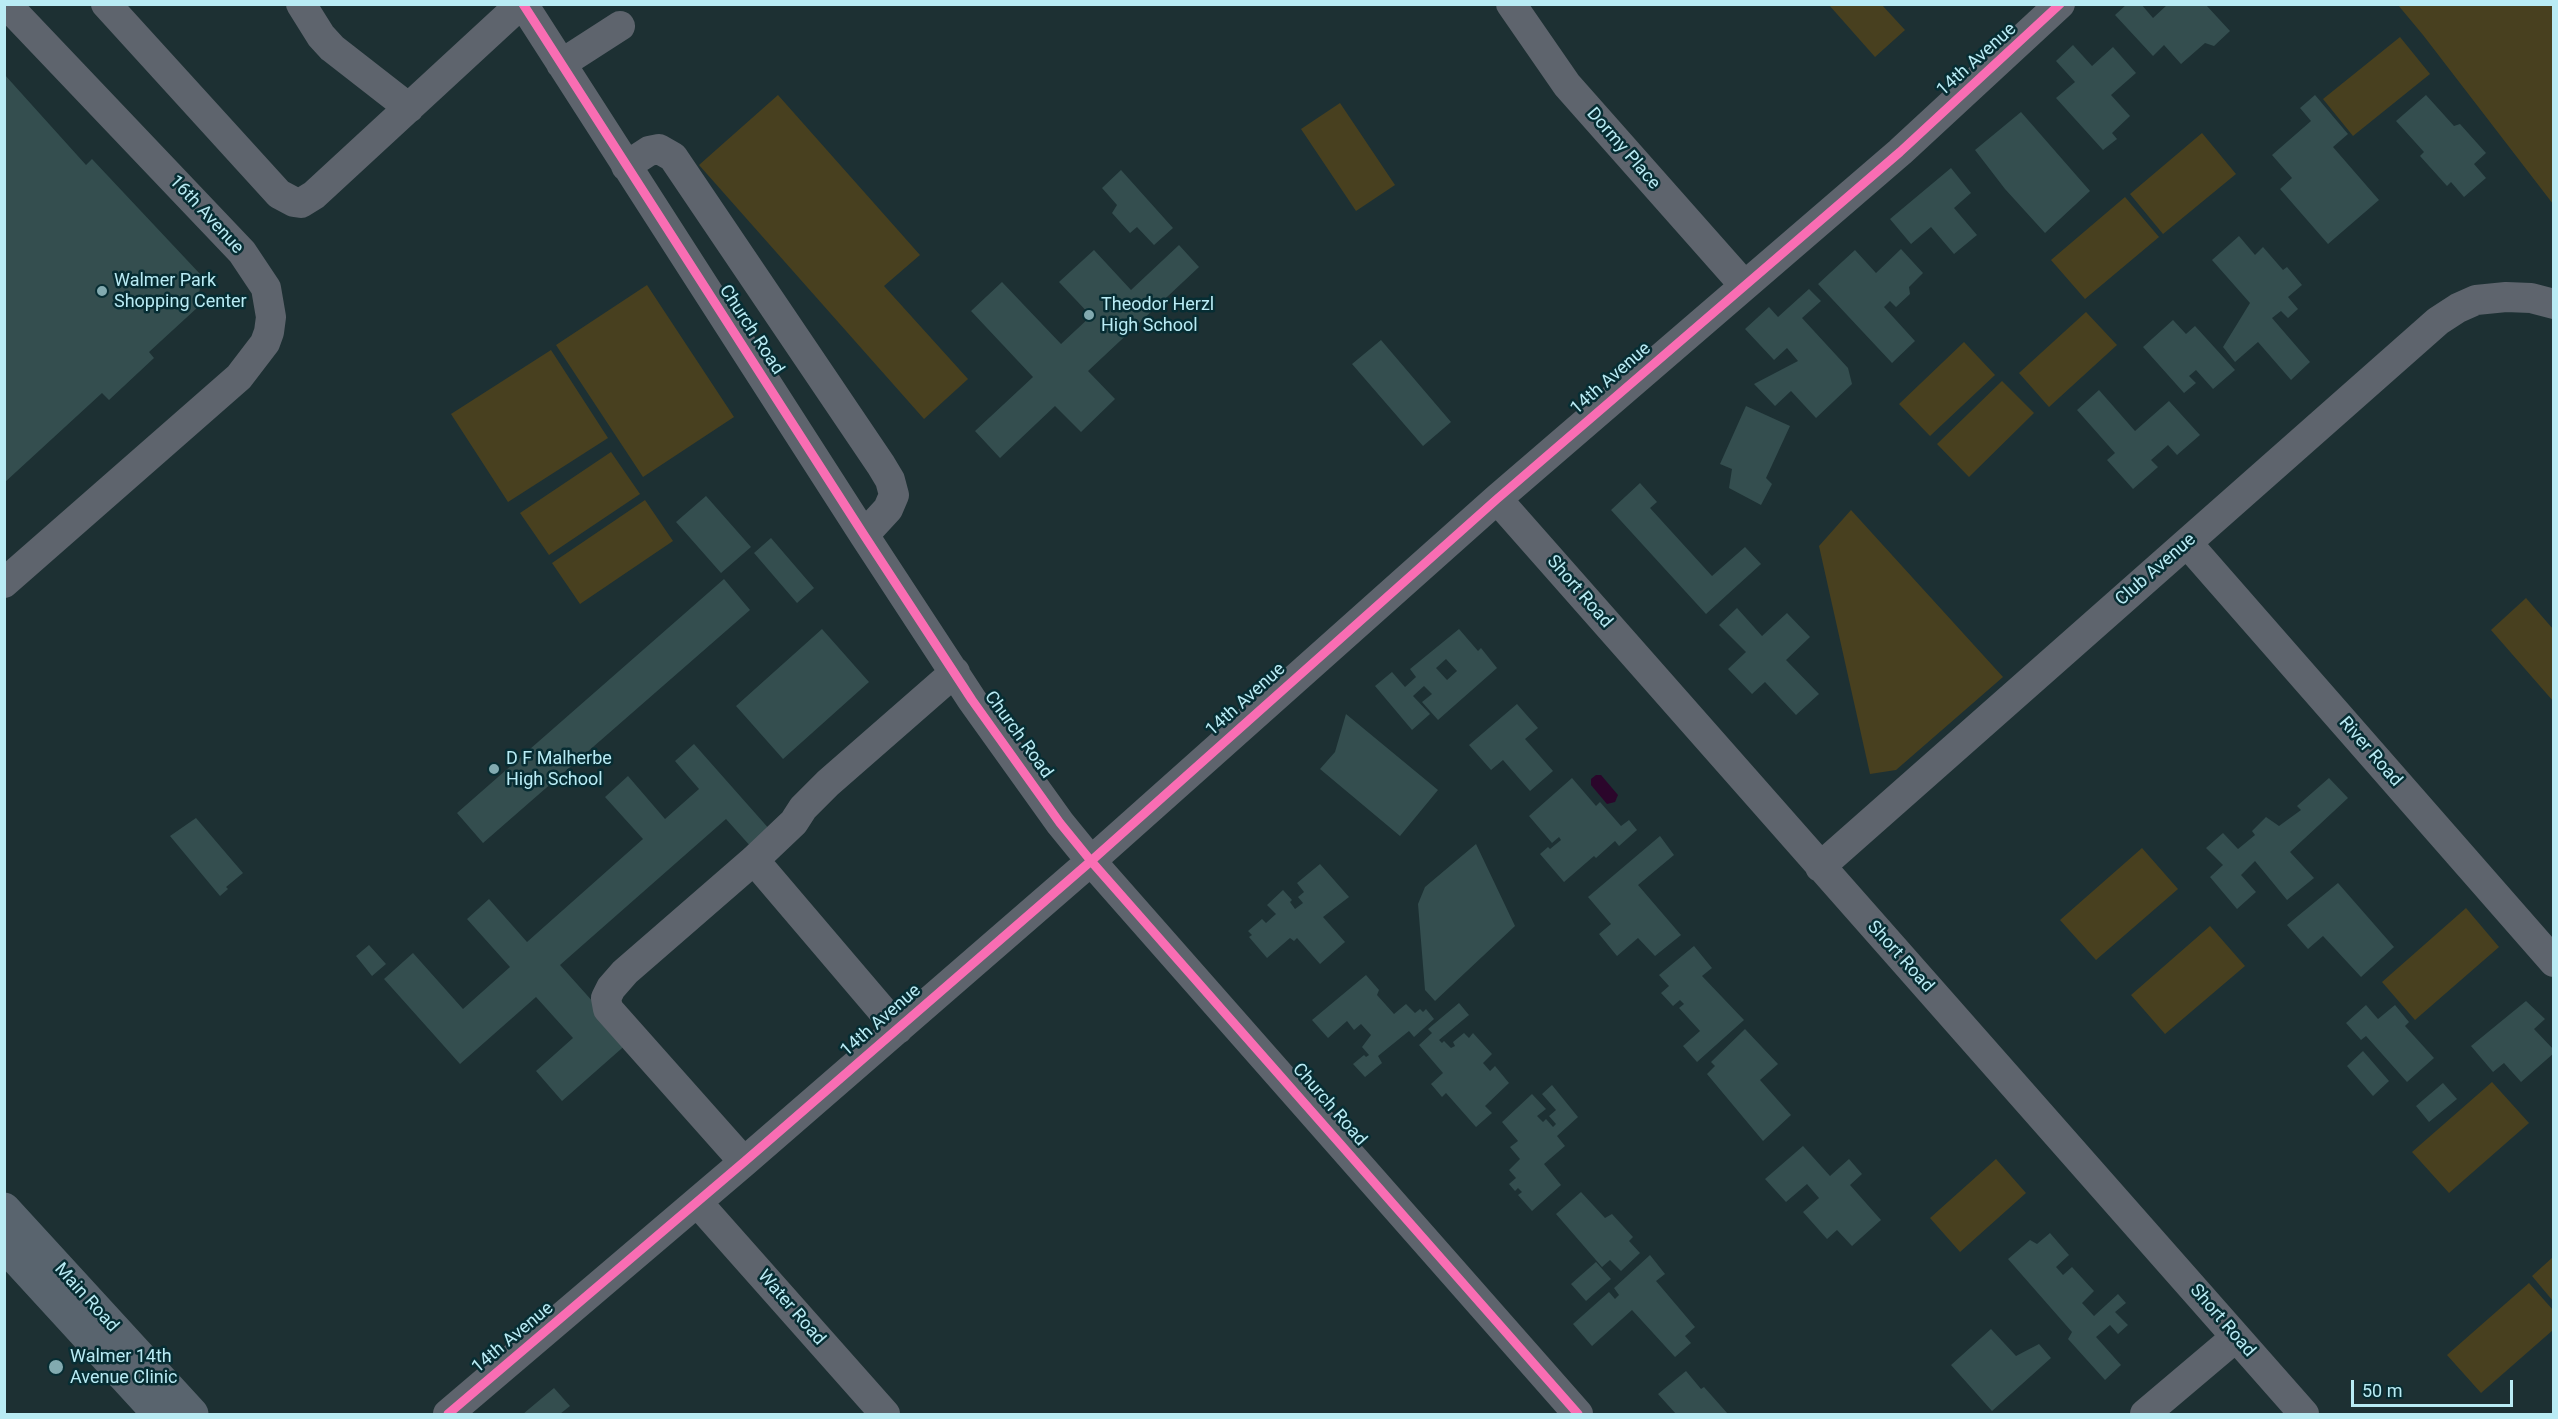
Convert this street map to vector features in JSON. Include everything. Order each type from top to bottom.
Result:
[{"type":"main road","name":"Main Road","points":[[4,1209],[192,1414]]},
{"type":"main road","name":"Main Road","points":[[4,1245],[159,1414]]},
{"type":"street","name":"16th Avenue","points":[[4,583],[239,377],[265,343],[271,317],[266,288],[242,252],[6,4]]},
{"type":"street","points":[[106,4],[279,194],[301,203],[308,200],[522,4]]},
{"type":"street","points":[[301,4],[321,36],[332,48],[409,108]]},
{"type":"street","name":"Church Road","points":[[522,4],[561,64],[637,158],[864,535],[972,700],[1090,861],[1578,1414]]},
{"type":"street","name":"Dormy Place","points":[[1511,4],[1567,85],[1744,285]]},
{"type":"street","name":"14th Avenue","points":[[448,1414],[898,1029],[1497,499],[1900,152],[2060,4]]},
{"type":"street","points":[[561,64],[620,26]]},
{"type":"street","points":[[637,158],[659,149],[673,157],[891,480],[894,495],[892,502],[864,535]]},
{"type":"street","name":"Club Avenue","points":[[1820,867],[2438,321],[2476,300],[2506,297],[2531,298],[2553,304]]},
{"type":"street","name":"Short Road","points":[[1497,499],[2304,1414]]},
{"type":"street","name":"River Road","points":[[2187,543],[2553,962]]},
{"type":"street","points":[[744,1162],[608,1009],[606,998],[611,988],[625,972],[754,860],[794,822],[813,797],[955,672]]},
{"type":"street","points":[[754,860],[898,1029]]},
{"type":"street","name":"Water Road","points":[[697,1202],[885,1414]]},
{"type":"street","points":[[2145,1414],[2236,1336]]},
{"type":"shaded area","points":[[1829,5],[1882,5],[1905,30],[1875,57]]},
{"type":"shaded area","points":[[2398,5],[2553,5],[2553,204],[2423,35]]},
{"type":"shaded area","points":[[2400,37],[2430,74],[2353,136],[2323,99]]},
{"type":"shaded area","points":[[778,95],[920,255],[884,286],[968,379],[924,419],[699,165]]},
{"type":"shaded area","points":[[1340,103],[1395,185],[1356,211],[1301,129]]},
{"type":"shaded area","points":[[2202,133],[2236,174],[2163,234],[2130,194]]},
{"type":"shaded area","points":[[2125,197],[2159,237],[2085,299],[2051,260]]},
{"type":"shaded area","points":[[647,285],[734,417],[643,477],[556,345]]},
{"type":"shaded area","points":[[2086,312],[2117,345],[2049,407],[2019,373]]},
{"type":"shaded area","points":[[1964,342],[1995,375],[1930,436],[1899,404]]},
{"type":"shaded area","points":[[551,350],[608,438],[508,502],[451,414]]},
{"type":"shaded area","points":[[2002,381],[2034,413],[1969,477],[1937,444]]},
{"type":"shaded area","points":[[611,452],[640,494],[549,555],[520,513]]},
{"type":"shaded area","points":[[645,500],[673,541],[580,604],[552,563]]},
{"type":"shaded area","points":[[1851,510],[2003,677],[1896,770],[1870,774],[1819,546]]},
{"type":"shaded area","points":[[2526,598],[2553,629],[2553,701],[2491,630]]},
{"type":"shaded area","points":[[1596,775],[1601,775],[1618,795],[1615,802],[1607,804],[1591,785],[1591,779]]},
{"type":"shaded area","points":[[2142,848],[2178,889],[2096,960],[2060,920]]},
{"type":"shaded area","points":[[2466,908],[2499,947],[2415,1020],[2382,982]]},
{"type":"shaded area","points":[[2210,926],[2245,966],[2165,1034],[2131,995]]},
{"type":"shaded area","points":[[2492,1082],[2529,1123],[2449,1193],[2412,1152]]},
{"type":"shaded area","points":[[1996,1159],[2026,1193],[1960,1252],[1930,1218]]},
{"type":"shaded area","points":[[2553,1257],[2553,1301],[2532,1276]]},
{"type":"shaded area","points":[[2529,1283],[2553,1310],[2553,1330],[2481,1393],[2447,1355]]},
{"type":"building","points":[[2127,4],[2141,4],[2153,18],[2167,5],[2206,5],[2230,31],[2214,46],[2205,43],[2181,64],[2164,45],[2153,56],[2115,15]]},
{"type":"building","points":[[2073,45],[2092,66],[2113,47],[2136,73],[2111,95],[2130,116],[2112,133],[2117,139],[2103,150],[2056,98],[2075,82],[2056,61]]},
{"type":"building","name":"Walmer Park Shopping Center","points":[[4,74],[86,165],[92,159],[201,275],[198,307],[149,352],[154,358],[109,400],[102,393],[4,483]]},
{"type":"building","points":[[2315,95],[2348,134],[2333,147],[2379,200],[2328,244],[2280,189],[2292,178],[2272,155],[2311,121],[2300,108]]},
{"type":"building","points":[[2426,95],[2454,126],[2460,124],[2486,153],[2474,164],[2486,178],[2464,197],[2451,182],[2447,186],[2420,156],[2424,152],[2396,121]]},
{"type":"building","points":[[2021,112],[2090,191],[2045,233],[2005,189],[1975,150]]},
{"type":"building","points":[[1951,168],[1971,193],[1954,208],[1977,235],[1954,254],[1931,227],[1911,244],[1890,219]]},
{"type":"building","points":[[1121,170],[1173,228],[1154,245],[1137,227],[1130,233],[1112,213],[1117,205],[1102,188]]},
{"type":"building","points":[[2239,236],[2255,255],[2263,247],[2283,270],[2287,267],[2302,285],[2288,297],[2298,309],[2288,318],[2281,311],[2272,318],[2310,362],[2291,380],[2258,342],[2235,362],[2223,347],[2250,303],[2212,260]]},
{"type":"building","points":[[1179,245],[1199,267],[1088,371],[1115,399],[1081,432],[1055,406],[1000,458],[975,431],[1033,377],[971,311],[1002,282],[1061,344],[1091,316],[1059,282],[1094,250],[1131,290]]},
{"type":"building","points":[[1901,249],[1923,273],[1909,287],[1910,294],[1896,307],[1890,301],[1884,307],[1915,341],[1892,363],[1818,284],[1855,250],[1876,273]]},
{"type":"building","points":[[1809,289],[1821,301],[1802,318],[1848,368],[1852,384],[1816,418],[1791,391],[1775,406],[1754,384],[1798,361],[1787,348],[1774,360],[1745,329],[1769,307],[1778,317]]},
{"type":"building","points":[[2173,320],[2186,334],[2195,326],[2235,370],[2213,389],[2196,370],[2189,376],[2196,383],[2184,393],[2143,347]]},
{"type":"building","points":[[1381,340],[1451,422],[1423,446],[1352,364]]},
{"type":"building","points":[[2099,390],[2135,431],[2169,401],[2200,435],[2177,455],[2168,445],[2151,460],[2158,467],[2133,489],[2107,460],[2115,453],[2077,410]]},
{"type":"building","points":[[1746,406],[1790,426],[1766,478],[1772,484],[1761,505],[1729,488],[1732,469],[1720,464]]},
{"type":"building","points":[[1640,483],[1657,502],[1650,508],[1712,576],[1745,547],[1761,564],[1706,614],[1611,510]]},
{"type":"building","points":[[706,496],[751,547],[721,573],[676,522]]},
{"type":"building","points":[[771,538],[814,588],[797,603],[754,553]]},
{"type":"building","points":[[724,579],[750,610],[483,843],[457,813]]},
{"type":"building","points":[[1737,608],[1762,636],[1787,613],[1810,637],[1786,660],[1819,694],[1796,715],[1765,682],[1752,694],[1728,669],[1746,652],[1719,625]]},
{"type":"building","points":[[822,629],[869,682],[783,759],[736,706]]},
{"type":"building","points":[[1459,629],[1478,651],[1481,648],[1497,668],[1438,720],[1422,702],[1432,694],[1424,686],[1413,696],[1430,714],[1412,730],[1375,686],[1392,672],[1405,687],[1416,677],[1410,669]],"holes":[[[1446,659],[1457,671],[1447,680],[1436,668]]]},
{"type":"building","points":[[1517,704],[1538,728],[1525,739],[1553,771],[1530,791],[1503,760],[1491,770],[1469,745]]},
{"type":"building","points":[[1346,714],[1438,790],[1400,836],[1320,769],[1335,752]]},
{"type":"building","points":[[694,744],[771,831],[752,848],[726,819],[560,965],[629,1042],[562,1101],[536,1071],[573,1038],[536,997],[460,1064],[384,979],[413,953],[463,1009],[510,967],[467,919],[489,899],[527,942],[643,839],[605,797],[628,776],[665,819],[699,789],[675,761]]},
{"type":"building","points":[[1572,778],[1596,806],[1600,802],[1621,826],[1629,820],[1637,830],[1619,846],[1615,841],[1564,882],[1540,854],[1561,840],[1559,837],[1552,843],[1529,816]]},
{"type":"building","points":[[2329,778],[2348,798],[2290,852],[2314,878],[2287,900],[2255,861],[2241,875],[2256,892],[2237,909],[2210,877],[2223,865],[2206,848],[2223,833],[2238,849],[2255,835],[2252,831],[2266,817],[2279,826],[2301,810],[2297,806]]},
{"type":"building","points":[[196,818],[243,873],[226,887],[228,889],[220,896],[170,836]]},
{"type":"building","points":[[1660,836],[1674,855],[1638,885],[1681,935],[1655,956],[1638,938],[1617,956],[1599,934],[1611,924],[1588,897]]},
{"type":"building","points":[[1476,844],[1515,926],[1435,1001],[1425,990],[1418,904],[1425,887]]},
{"type":"building","points":[[1320,864],[1349,897],[1323,917],[1345,942],[1320,964],[1297,938],[1294,941],[1290,938],[1267,958],[1249,937],[1252,935],[1248,931],[1262,919],[1266,923],[1276,914],[1267,905],[1283,890],[1292,900],[1290,902],[1295,909],[1303,903],[1298,897],[1304,892],[1297,883]]},
{"type":"building","points":[[2338,883],[2394,947],[2361,977],[2323,936],[2308,949],[2287,925]]},
{"type":"building","points":[[369,945],[386,964],[372,976],[356,956]]},
{"type":"building","points":[[1694,946],[1712,968],[1702,976],[1744,1020],[1697,1062],[1683,1046],[1700,1031],[1679,1008],[1684,1004],[1680,1000],[1673,1006],[1661,993],[1669,986],[1659,975]]},
{"type":"building","points":[[1366,975],[1379,990],[1377,995],[1394,1014],[1406,1004],[1415,1013],[1420,1009],[1423,1012],[1426,1009],[1434,1019],[1414,1037],[1409,1031],[1378,1056],[1382,1063],[1365,1077],[1353,1064],[1364,1055],[1366,1057],[1369,1055],[1362,1047],[1371,1035],[1361,1024],[1354,1030],[1347,1021],[1328,1038],[1312,1020]]},
{"type":"building","points":[[2526,1001],[2545,1019],[2534,1029],[2554,1050],[2554,1053],[2521,1082],[2504,1063],[2493,1072],[2471,1046]]},
{"type":"building","points":[[1459,1003],[1469,1015],[1439,1040],[1442,1043],[1444,1041],[1451,1048],[1455,1046],[1453,1042],[1464,1033],[1469,1038],[1473,1033],[1492,1054],[1483,1063],[1490,1071],[1495,1066],[1509,1083],[1485,1106],[1492,1113],[1476,1127],[1446,1093],[1442,1097],[1431,1084],[1443,1073],[1419,1045],[1432,1033],[1428,1029]]},
{"type":"building","points":[[2366,1005],[2378,1019],[2395,1005],[2409,1022],[2405,1026],[2434,1058],[2407,1082],[2366,1036],[2361,1040],[2346,1023]]},
{"type":"building","points":[[1745,1029],[1778,1064],[1760,1080],[1791,1115],[1763,1141],[1707,1074],[1715,1066],[1711,1062]]},
{"type":"building","points":[[2363,1051],[2389,1081],[2373,1096],[2347,1066]]},
{"type":"building","points":[[2443,1083],[2457,1099],[2429,1122],[2416,1106]]},
{"type":"building","points":[[1552,1085],[1578,1117],[1557,1136],[1565,1146],[1544,1164],[1561,1185],[1532,1211],[1518,1195],[1522,1192],[1518,1188],[1515,1191],[1509,1184],[1516,1178],[1509,1170],[1520,1159],[1510,1147],[1518,1141],[1502,1122],[1532,1094],[1546,1109],[1537,1116],[1543,1122],[1546,1119],[1553,1127],[1556,1124],[1549,1116],[1556,1110],[1542,1094]]},
{"type":"building","points":[[1803,1146],[1830,1176],[1849,1159],[1862,1174],[1850,1185],[1881,1220],[1852,1246],[1837,1230],[1827,1239],[1803,1212],[1819,1198],[1807,1184],[1786,1202],[1765,1179]]},
{"type":"building","points":[[1581,1192],[1605,1218],[1612,1214],[1633,1237],[1629,1241],[1640,1253],[1621,1271],[1610,1260],[1602,1267],[1556,1214]]},
{"type":"building","points":[[2050,1233],[2069,1255],[2056,1267],[2063,1275],[2072,1267],[2094,1291],[2082,1303],[2094,1316],[2118,1294],[2126,1303],[2115,1312],[2128,1325],[2118,1334],[2110,1325],[2096,1337],[2121,1365],[2105,1380],[2068,1339],[2072,1332],[2008,1259],[2030,1240],[2037,1244]]},
{"type":"building","points":[[1650,1255],[1665,1274],[1656,1281],[1695,1327],[1685,1336],[1691,1343],[1675,1357],[1632,1310],[1592,1346],[1573,1324],[1609,1292],[1615,1299],[1619,1295],[1614,1288]]},
{"type":"building","points":[[1596,1262],[1611,1279],[1586,1301],[1571,1284]]},
{"type":"building","points":[[1991,1329],[2016,1356],[2039,1344],[2051,1358],[1992,1411],[1951,1365]]},
{"type":"building","points":[[1686,1371],[1701,1389],[1704,1387],[1728,1414],[1676,1414],[1658,1394]]},
{"type":"building","points":[[554,1388],[570,1406],[560,1414],[523,1414]]},
{"type":"cycle path","points":[[523,4],[972,700],[1060,823],[1578,1414]]},
{"type":"cycle path","points":[[448,1414],[744,1162],[1091,861],[1497,499],[1900,152],[2060,4]]},
{"type":"place","name":"Walmer Park Shopping Center","points":[[102,291]]},
{"type":"place","name":"Theodor Herzl High School","points":[[1089,315]]},
{"type":"place","name":"D F Malherbe High School","points":[[494,769]]},
{"type":"place","name":"Walmer 14th Avenue Clinic","points":[[56,1367]]}]
